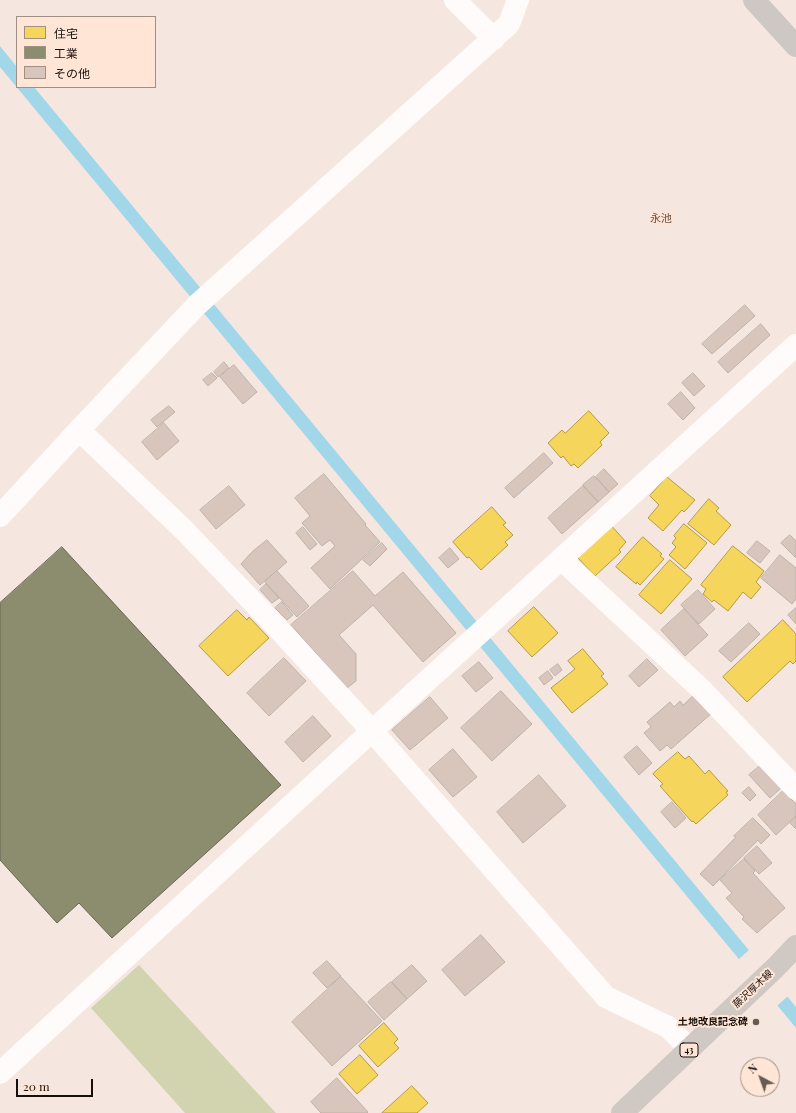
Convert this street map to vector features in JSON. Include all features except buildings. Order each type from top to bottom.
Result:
[{"type":"main road","name":"藤沢厚木線","points":[[622,1113],[775,968],[796,946]]},
{"type":"street","points":[[455,0],[494,39]]},
{"type":"street","points":[[0,516],[79,430],[202,301],[494,39],[509,24],[518,0]]},
{"type":"street","points":[[754,0],[796,46]]},
{"type":"street","points":[[0,1073],[478,634],[796,345]]},
{"type":"street","points":[[79,430],[188,535],[274,624],[372,731],[606,997],[668,1027],[690,1049]]},
{"type":"street","points":[[561,559],[702,690],[796,789]]},
{"type":"green space","points":[[139,965],[276,1113],[185,1113],[91,1008]]},
{"type":"water","points":[[0,46],[16,66],[16,86],[0,67]]},
{"type":"water","points":[[17,88],[35,88],[796,1007],[796,1028]]},
{"type":"pier","points":[[750,949],[789,995],[777,1006],[738,960]]},
{"type":"place","name":"土地改良記念碑","points":[[756,1022]]},
{"type":"district","name":"永池","points":[[661,219]]}]
